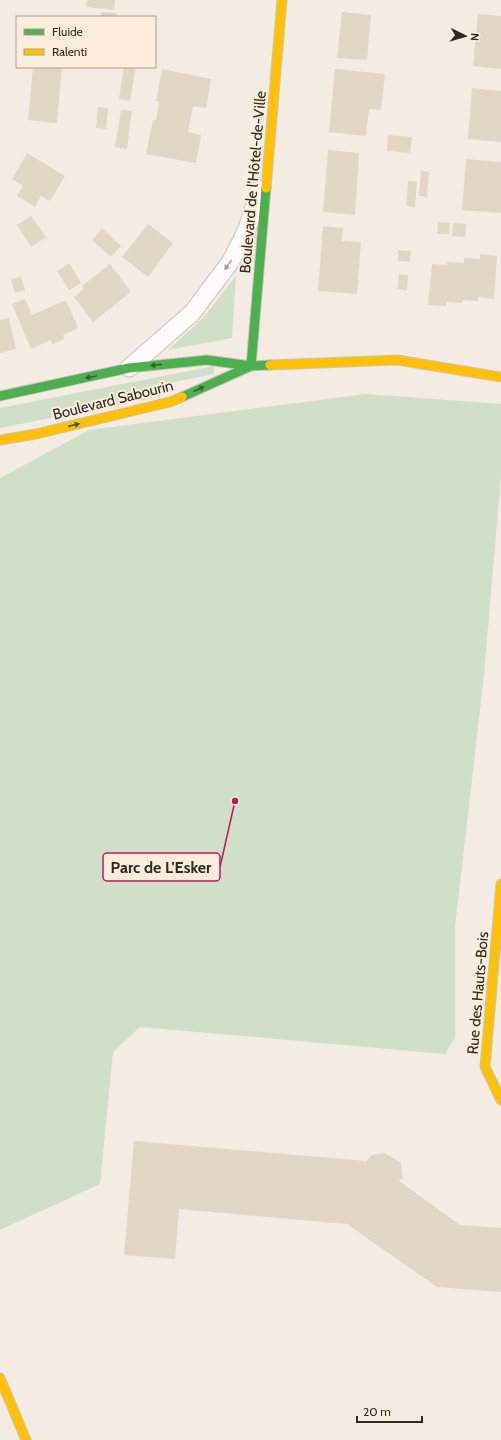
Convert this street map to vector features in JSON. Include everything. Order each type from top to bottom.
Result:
[{"type":"street","name":"Boulevard de l'Hôtel-de-Ville","points":[[250,366],[282,0]]},
{"type":"street","points":[[129,368],[192,313],[231,260],[247,228],[268,165]]},
{"type":"street","name":"Boulevard Sabourin","points":[[0,396],[129,368],[208,360],[250,366],[397,360],[501,377]]},
{"type":"street","name":"Boulevard Sabourin","points":[[0,440],[36,434],[170,402],[250,366]]},
{"type":"street","points":[[12,446],[36,434]]},
{"type":"street","name":"Rue des Hauts-Bois","points":[[501,884],[485,1067],[501,1100]]},
{"type":"street","points":[[0,1378],[26,1440]]},
{"type":"green space","points":[[236,276],[232,338],[168,350],[204,317]]},
{"type":"green space","points":[[214,366],[214,374],[174,382],[148,399],[0,428],[0,408]]},
{"type":"green space","points":[[366,394],[501,404],[501,475],[484,675],[455,927],[455,1038],[445,1054],[140,1027],[113,1052],[100,1184],[0,1230],[0,478],[89,430]]},
{"type":"building","points":[[87,0],[115,0],[114,10],[86,7]]},
{"type":"building","points":[[101,12],[117,13],[117,16],[101,16]]},
{"type":"building","points":[[342,12],[371,15],[367,60],[337,58]]},
{"type":"building","points":[[478,14],[501,16],[501,69],[473,66]]},
{"type":"building","points":[[33,68],[62,68],[57,123],[28,120]]},
{"type":"building","points":[[124,68],[136,68],[130,101],[119,99]]},
{"type":"building","points":[[162,69],[211,79],[206,108],[193,106],[188,132],[201,135],[196,163],[146,154],[153,120],[156,120],[159,102],[156,101]]},
{"type":"building","points":[[335,69],[385,74],[381,110],[369,109],[366,136],[329,132]]},
{"type":"building","points":[[472,88],[501,91],[501,142],[468,139]]},
{"type":"building","points":[[98,107],[108,108],[106,129],[96,128]]},
{"type":"building","points":[[121,110],[132,111],[127,149],[115,147]]},
{"type":"building","points":[[388,135],[412,137],[410,153],[387,151]]},
{"type":"building","points":[[328,150],[359,153],[355,215],[323,212]]},
{"type":"building","points":[[27,153],[65,176],[50,201],[41,196],[35,207],[17,196],[23,186],[12,179]]},
{"type":"building","points":[[466,159],[501,162],[501,213],[462,210]]},
{"type":"building","points":[[421,171],[429,172],[427,197],[419,196]]},
{"type":"building","points":[[408,181],[417,182],[415,207],[406,206]]},
{"type":"building","points":[[31,216],[46,237],[31,247],[17,225]]},
{"type":"building","points":[[438,222],[450,223],[449,234],[437,234]]},
{"type":"building","points":[[453,223],[466,224],[465,237],[452,236]]},
{"type":"building","points":[[148,224],[173,243],[148,277],[122,257]]},
{"type":"building","points":[[323,226],[343,228],[342,241],[361,242],[357,294],[318,291]]},
{"type":"building","points":[[102,228],[121,246],[111,257],[92,240]]},
{"type":"building","points":[[398,250],[411,251],[410,262],[398,261]]},
{"type":"building","points":[[480,254],[497,256],[494,299],[478,297],[478,301],[463,300],[463,303],[446,302],[446,306],[428,305],[432,264],[447,265],[447,262],[464,263],[464,258],[480,259]]},
{"type":"building","points":[[69,263],[81,283],[69,290],[57,271]]},
{"type":"building","points":[[110,264],[131,292],[93,322],[74,297],[84,289],[82,286]]},
{"type":"building","points":[[399,274],[408,275],[407,290],[397,289]]},
{"type":"building","points":[[21,276],[25,290],[15,293],[11,280]]},
{"type":"building","points":[[25,299],[32,315],[66,300],[78,328],[63,335],[64,339],[52,345],[51,340],[31,349],[12,304]]},
{"type":"building","points":[[9,318],[16,349],[0,353],[0,320]]},
{"type":"building","points":[[134,1141],[366,1161],[372,1155],[385,1153],[401,1163],[403,1177],[399,1181],[460,1225],[501,1228],[501,1292],[437,1287],[347,1224],[179,1209],[175,1259],[124,1255]]},
{"type":"traffic: fast","points":[[251,366],[266,188]]},
{"type":"traffic: fast","points":[[0,396],[129,368],[207,360],[251,366],[270,365]]},
{"type":"traffic: fast","points":[[182,397],[251,366]]},
{"type":"traffic: slow","points":[[266,188],[282,0]]},
{"type":"traffic: slow","points":[[270,365],[397,360],[501,377]]},
{"type":"traffic: slow","points":[[0,440],[36,434],[170,402],[182,397]]},
{"type":"traffic: slow","points":[[501,884],[485,1067],[501,1100]]},
{"type":"traffic: slow","points":[[0,1378],[26,1440]]},
{"type":"place","name":"Parc de L'Esker","points":[[235,801]]}]
